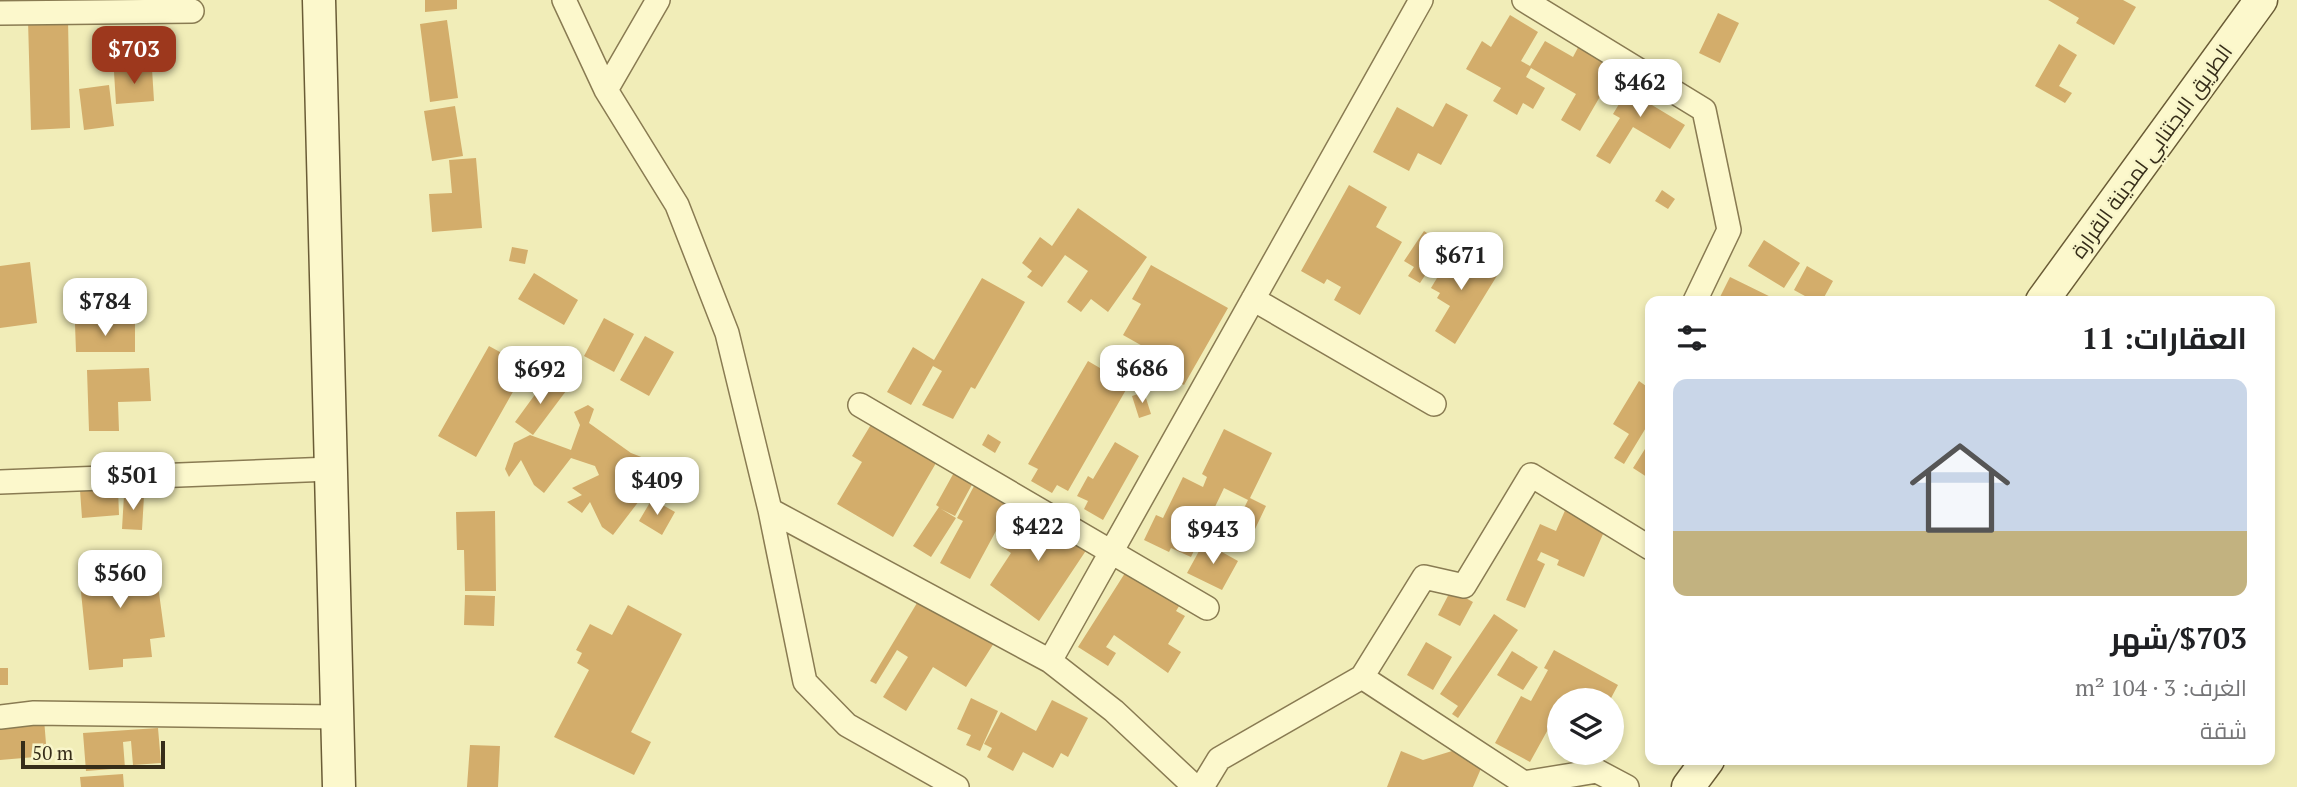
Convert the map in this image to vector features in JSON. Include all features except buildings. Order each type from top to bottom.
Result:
[{"type":"main road","points":[[319,0],[339,787]]},
{"type":"main road","name":"الطريق الاجتنابي لمدينة القرارة","points":[[2046,296],[2261,0]]},
{"type":"main road","points":[[1688,787],[1704,765]]},
{"type":"street","points":[[564,0],[606,90],[677,205],[727,333],[769,510],[805,682],[847,725],[957,787]]},
{"type":"street","points":[[606,90],[658,0]]},
{"type":"street","points":[[1051,661],[1421,0]]},
{"type":"street","points":[[1524,0],[1704,110],[1730,230],[1697,296]]},
{"type":"street","points":[[0,13],[192,11]]},
{"type":"street","points":[[1253,299],[1434,404]]},
{"type":"street","points":[[860,405],[1207,608]]},
{"type":"street","points":[[0,482],[331,469]]},
{"type":"street","points":[[1202,787],[1219,759],[1362,677],[1424,577],[1464,586],[1531,475],[1645,545]]},
{"type":"street","points":[[769,510],[1051,661],[1114,711],[1195,787]]},
{"type":"street","points":[[1362,677],[1524,783],[1597,771],[1627,787]]},
{"type":"street","points":[[0,717],[34,713],[337,717]]}]
